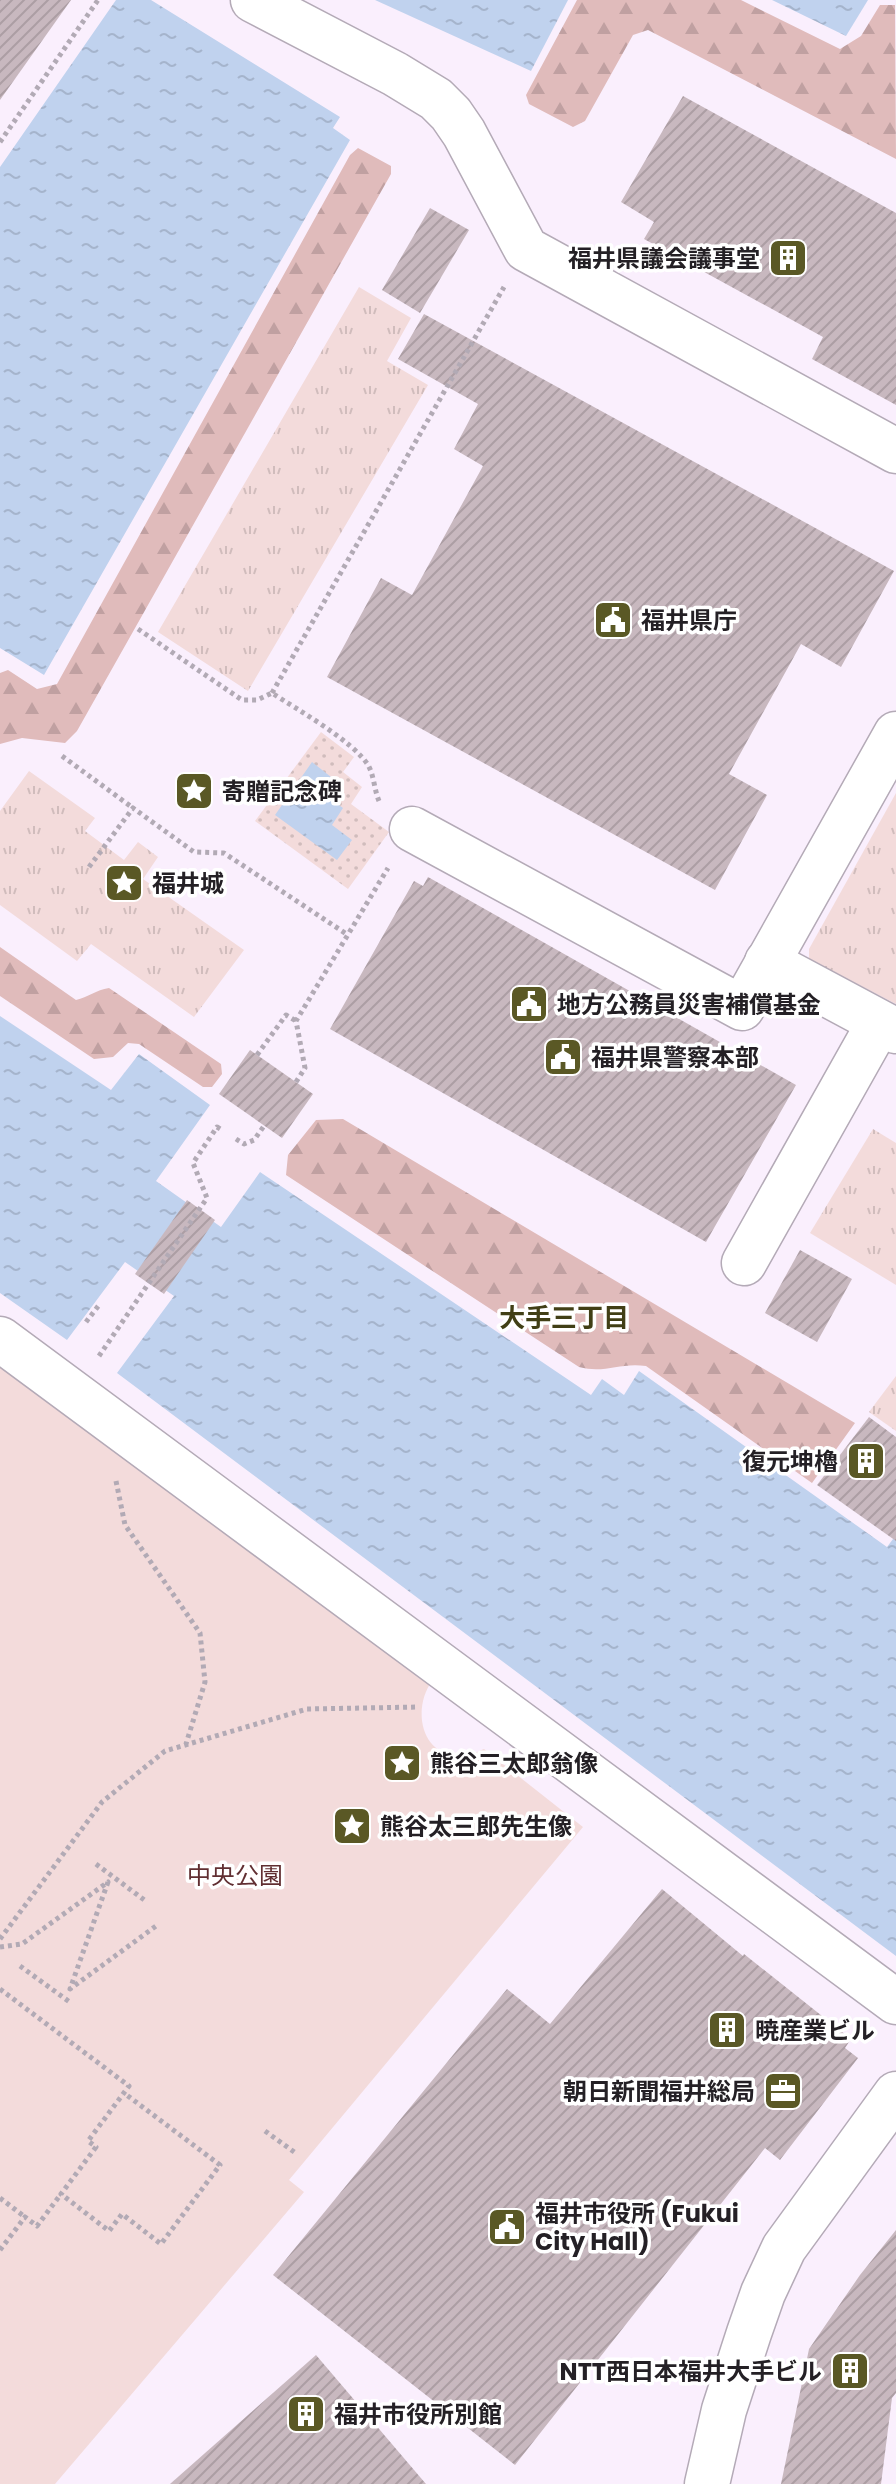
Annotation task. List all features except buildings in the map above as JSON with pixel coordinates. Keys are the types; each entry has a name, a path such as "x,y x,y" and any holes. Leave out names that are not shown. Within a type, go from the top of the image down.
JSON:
{"street":[{"path":"253,0 395,74 436,99 464,133 526,249 896,451"},
{"path":"412,829 742,1008 896,734"},
{"path":"744,1263 887,1027 767,962"},
{"path":"0,1339 896,2002"},
{"path":"707,2484 724,2410 749,2333 784,2248 896,2094"}],"path":[{"path":"0,142 98,0"},
{"path":"138,629 242,700 257,700 272,693 526,249"},
{"path":"272,693 360,753 371,768 373,788 383,810 412,829 296,1021 305,1068 296,1082"},
{"path":"62,756 194,852 224,853 348,935"},
{"path":"89,867 133,808"},
{"path":"257,1055 286,1015 296,1021"},
{"path":"236,1139 244,1144 254,1140 264,1126"},
{"path":"72,1392 207,1198 193,1163 217,1127 222,1130"},
{"path":"86,1322 99,1305"},
{"path":"128,1434 115,1476 125,1525 200,1633 205,1682 185,1745"},
{"path":"0,1939 102,1802 165,1751 307,1709 456,1706 472,1689"},
{"path":"96,1864 147,1902"},
{"path":"0,1947 22,1944 108,1882 70,1989 156,1926"},
{"path":"20,1966 71,2003"},
{"path":"0,1989 129,2086 88,2141 96,2147 37,2226 0,2198"},
{"path":"61,2194 109,2231 122,2214 161,2244 220,2165 124,2093"},
{"path":"265,2131 297,2154"},
{"path":"0,2250 25,2217"}],"green space":[{"path":"577,0 741,0 840,49 861,36 880,5 895,5 896,159 648,30 633,35 585,121 573,127 529,104 526,95"},
{"path":"358,148 391,166 391,174 77,731 65,743 22,738 0,744 0,673 8,670 37,689 57,684 350,155"},
{"path":"359,287 411,318 387,361 428,385 248,691 158,632"},
{"path":"321,732 354,757 343,772 362,787 351,804 389,832 348,889 255,821"},
{"path":"29,771 95,818 85,831 124,860 138,842 158,857 143,879 244,950 194,1017 91,944 77,961 0,905 0,811"},
{"path":"896,793 896,1004 809,959 809,949"},
{"path":"0,947 76,1000 109,988 221,1064 222,1074 212,1087 203,1087 139,1044 128,1043 113,1057 94,1059 0,996"},
{"path":"343,1119 855,1423 812,1483 646,1366 579,1367 286,1175 288,1155 316,1120"},
{"path":"873,1129 896,1143 896,1285 810,1233"},
{"name":"中央公園","path":"0,1359 432,1681 426,1692 422,1716 423,1728 435,1747 459,1756 484,1749 583,1827 289,2180 304,2192 55,2484 0,2484"},
{"path":"896,1376 896,1431 869,1412"}],"water":[{"path":"116,0 151,0 340,117 333,128 350,140 44,675 0,648 0,167"},
{"path":"375,0 568,0 531,71"},
{"path":"772,0 868,0 846,36"},
{"path":"312,762 331,777 321,792 343,808 332,825 352,840 337,860 275,815"},
{"path":"0,1016 111,1090 139,1054 210,1105 156,1181 221,1227 260,1172 591,1395 602,1379 624,1395 639,1371 887,1547 896,1535 896,1956 117,1373 174,1296 125,1262 67,1340 0,1293"}],"place":[{"name":"福井県議会議事堂","path":"788,258"},
{"name":"福井県庁","path":"613,620"},
{"name":"寄贈記念碑","path":"194,791"},
{"name":"福井城","path":"124,883"},
{"name":"地方公務員災害補償基金","path":"529,1004"},
{"name":"福井県警察本部","path":"563,1057"},
{"name":"復元坤櫓","path":"866,1461"},
{"name":"熊谷三太郎翁像","path":"402,1763"},
{"name":"熊谷太三郎先生像","path":"352,1826"},
{"name":"暁産業ビル","path":"727,2030"},
{"name":"朝日新聞福井総局","path":"783,2091"},
{"name":"福井市役所 (Fukui City Hall)","path":"507,2227"},
{"name":"NTT西日本福井大手ビル","path":"850,2371"},
{"name":"福井市役所別館","path":"306,2414"}],"district":[{"name":"大手三丁目","path":"564,1318"}]}
